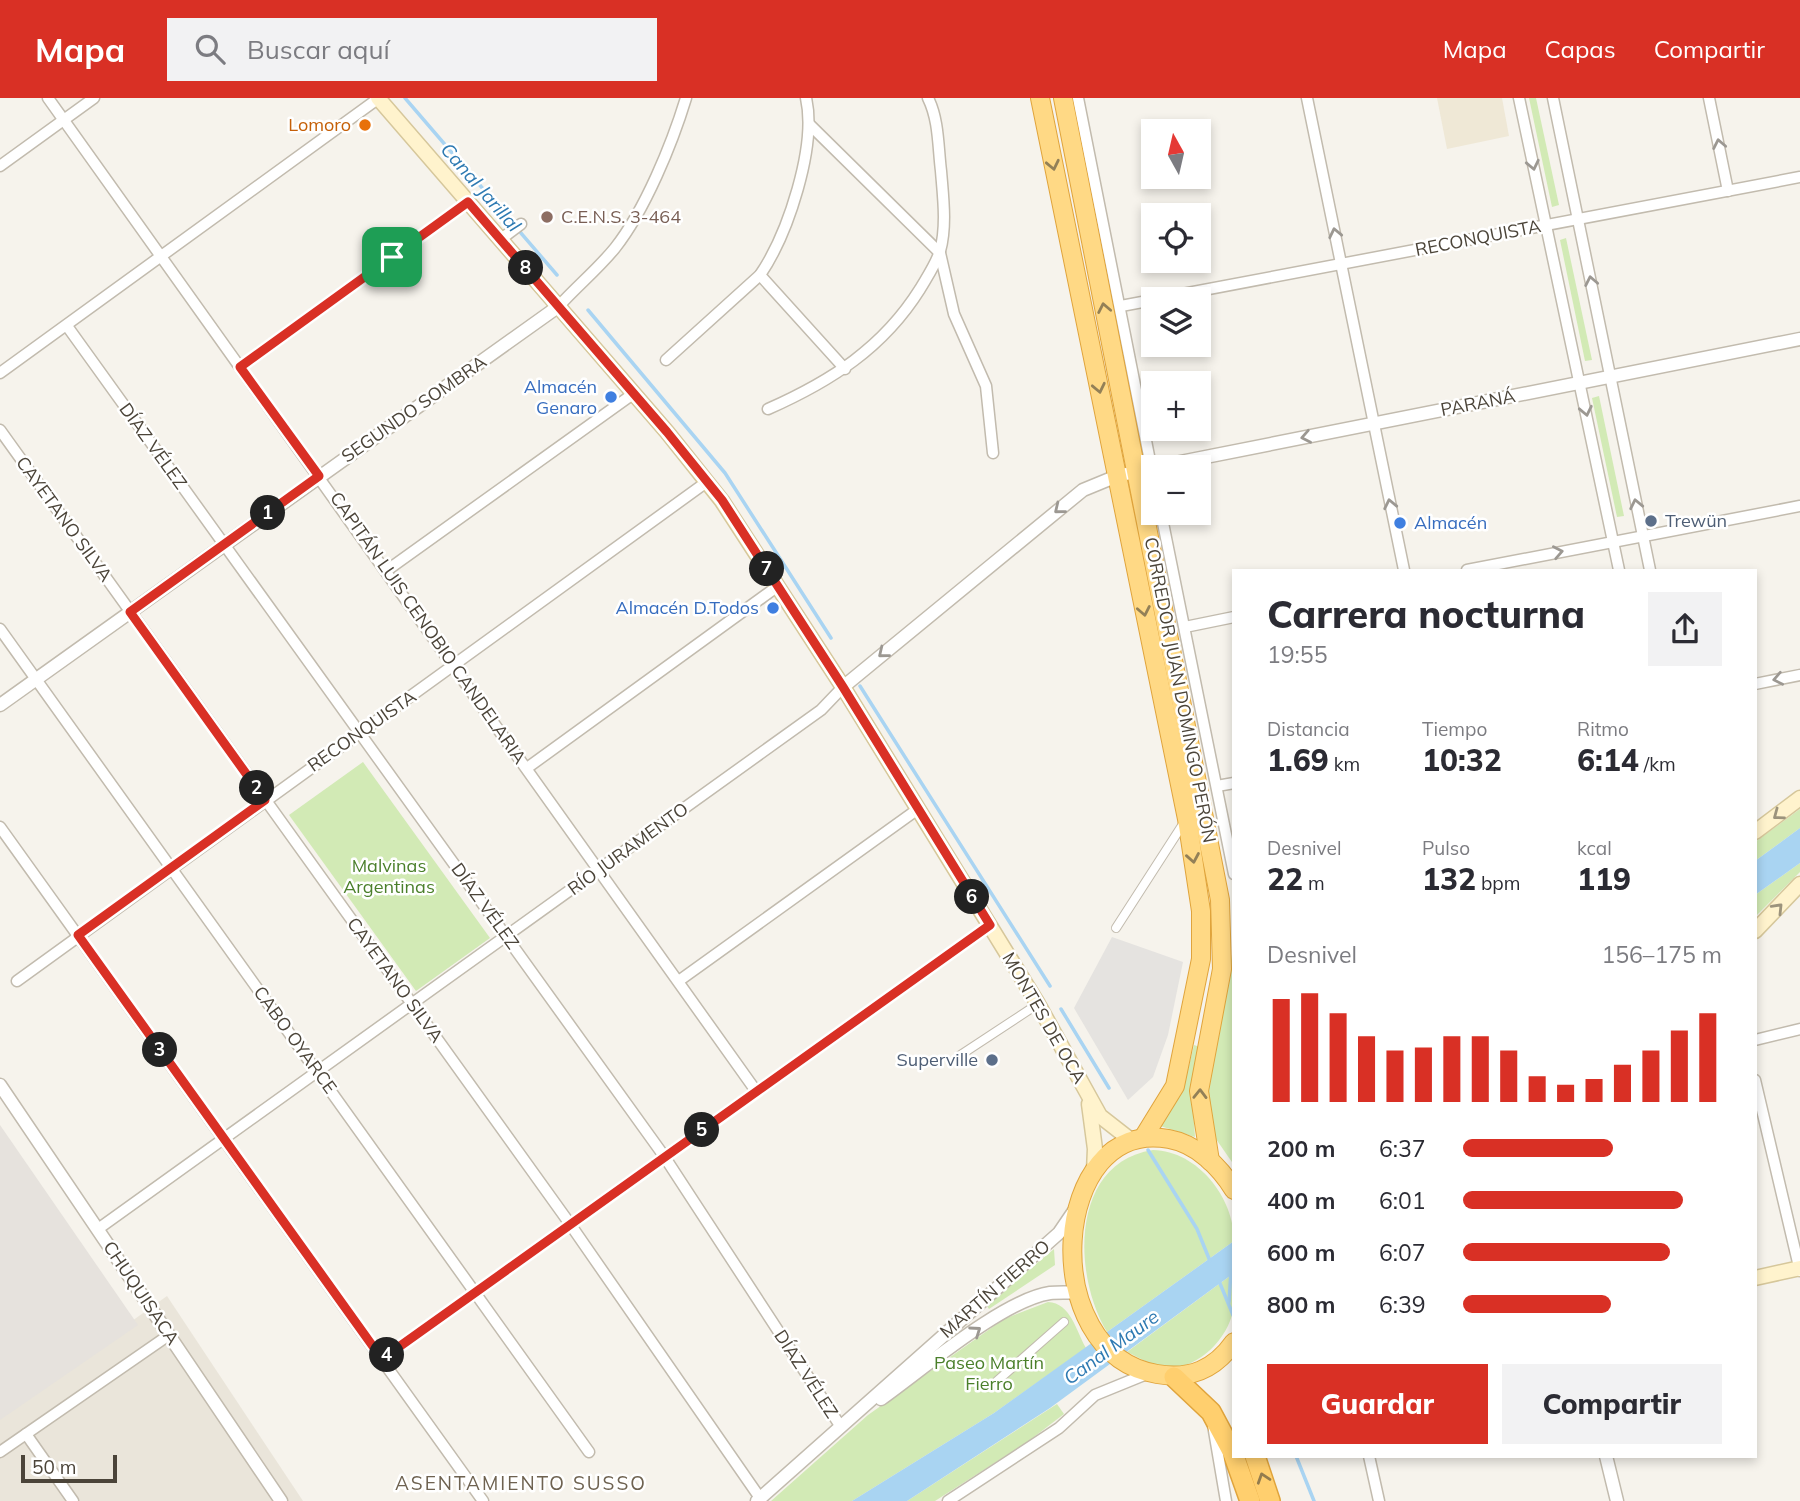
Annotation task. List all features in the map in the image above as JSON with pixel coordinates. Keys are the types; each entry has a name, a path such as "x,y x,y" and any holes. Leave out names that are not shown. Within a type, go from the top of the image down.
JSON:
{"highway":[{"name":"CORREDOR JUAN DOMINGO PERÓN","path":"1040,98 1186,819 1201,911 1201,959 1175,1086 1138,1139"},
{"name":"CORREDOR JUAN DOMINGO PERÓN","path":"1063,98 1146,455"},
{"name":"CORREDOR JUAN DOMINGO PERÓN","path":"1159,525 1221,909 1222,968 1199,1091 1210,1161"},
{"path":"1232,1187 1210,1161 1181,1142 1138,1139 1107,1157 1094,1171 1080,1201 1072,1243 1077,1292 1098,1340 1118,1359 1149,1373 1174,1377 1199,1372 1217,1362 1232,1344"},
{"path":"1174,1377 1211,1412 1250,1501"},
{"path":"1256,1458 1270,1501"}],"main road":[{"name":"MONTES DE OCA","path":"379,98 708,481 843,687 990,925 1038,1004 1087,1096 1105,1122 1138,1139"},
{"path":"1757,830 1800,798"},
{"path":"1757,929 1800,884"},
{"name":"MONTES DE OCA","path":"1087,1096 1096,1149 1094,1171"},
{"path":"1757,1278 1800,1269"}],"street":[{"name":"CAPITÁN LUIS CENOBIO CANDELARIA","path":"48,98 680,980 756,1091"},
{"path":"0,166 94,98"},
{"path":"0,373 379,98"},
{"name":"SEGUNDO SOMBRA","path":"0,705 559,306 600,265 630,223 674,136 686,98"},
{"path":"666,360 760,275 771,259 792,203 810,138 806,98"},
{"path":"768,409 814,389 874,347 902,317 940,253 944,232 942,185 936,125 928,98"},
{"path":"1078,98 1121,306 1147,455"},
{"path":"1307,98 1404,569"},
{"path":"1519,98 1619,569"},
{"path":"1553,98 1650,569"},
{"path":"1709,98 1728,191"},
{"path":"810,125 940,253 954,314 986,386 993,453"},
{"name":"RECONQUISTA","path":"1211,289 1800,177"},
{"path":"240,367 468,202"},
{"path":"501,239 517,227"},
{"path":"760,275 845,369"},
{"name":"RECONQUISTA","path":"1121,306 1141,302"},
{"name":"DÍAZ VÉLEZ","path":"67,326 664,1156 841,1427"},
{"name":"PARANÁ","path":"1211,457 1800,339"},
{"path":"386,571 633,394"},
{"name":"CAYETANO SILVA","path":"0,430 570,1224 759,1499"},
{"name":"RÍO JURAMENTO","path":"98,1230 821,710 843,687 1083,490 1117,476 1141,472"},
{"name":"RECONQUISTA","path":"17,981 708,481"},
{"path":"1472,569 1800,506"},
{"path":"1164,525 1232,864"},
{"path":"527,768 778,586"},
{"path":"1185,627 1232,617"},
{"name":"CABO OYARCE","path":"0,629 589,1452"},
{"path":"1757,684 1800,675"},
{"path":"1217,786 1232,783"},
{"path":"680,980 918,809"},
{"path":"1116,928 1186,819"},
{"path":"0,827 483,1501"},
{"path":"382,1359 990,925"},
{"path":"959,1056 1038,1004"},
{"path":"1757,1040 1800,1029"},
{"name":"CHUQUISACA","path":"0,1084 281,1501"},
{"path":"1757,1088 1800,1269"},
{"name":"MARTÍN FIERRO","path":"759,1499 1059,1233 1080,1201"},
{"name":"MARTÍN FIERRO","path":"841,1427 995,1318 1026,1300 1049,1293 1077,1292"},
{"path":"997,1381 1064,1322"},
{"path":"0,1452 169,1335"},
{"path":"948,1501 1059,1428 1094,1395 1149,1373"},
{"path":"26,1434 73,1501"},
{"path":"1226,1501 1228,1456"},
{"path":"1369,1458 1379,1501"},
{"path":"1606,1458 1617,1501"}],"shaded area":[{"path":"1437,98 1502,98 1509,136 1447,149"},
{"path":"1112,937 1183,962 1168,1035 1153,1077 1128,1100 1074,1008"},
{"path":"0,1125 138,1325 0,1420"},
{"path":"167,1296 303,1501 0,1501 0,1415"}],"green space":[{"path":"1529,98 1536,98 1559,205 1552,207"},
{"path":"1566,238 1592,360 1585,361 1560,240"},
{"path":"1599,396 1624,516 1617,517 1592,398"},
{"name":"Malvinas Argentinas","path":"363,762 490,938 416,991 289,815"},
{"path":"1800,809 1800,828 1757,860 1757,841"},
{"path":"1800,863 1800,872 1757,915 1757,894"},
{"path":"1232,955 1232,1162 1216,1139 1206,1093"},
{"path":"1194,1045 1200,1047 1192,1093 1195,1137 1157,1125 1183,1090"},
{"path":"1153,1150 1169,1152 1198,1168 1210,1180 1228,1209 1232,1242 1107,1332 1096,1309 1088,1282 1084,1253 1086,1225 1093,1199 1106,1176 1126,1159"},
{"path":"1054,1249 1055,1265 989,1309 986,1305"},
{"path":"1232,1274 1230,1322 1216,1343 1197,1360 1174,1368 1162,1367 1127,1352"},
{"name":"Paseo Martín Fierro","path":"1048,1302 1062,1307 1072,1319 1086,1348 994,1413 852,1501 771,1501 868,1415 1004,1319"},
{"path":"1057,1404 1064,1414 1026,1443 935,1501 907,1501"}],"water":[{"path":"1800,828 1800,863 1757,894 1757,860"},
{"name":"Canal Maure","path":"1232,1242 1232,1274 1050,1408 907,1501 852,1501 994,1413"}],"waterway":[{"name":"Canal Jarillal","path":"405,98 557,275"},
{"name":"Canal Jarillal","path":"588,310 725,473 831,638"},
{"name":"Canal Jarillal","path":"860,686 1050,986"},
{"path":"1061,1009 1109,1088"},
{"name":"Canal Jarillal","path":"1148,1150 1197,1229 1210,1261"},
{"path":"1229,1302 1231,1271"},
{"path":"1219,1281 1232,1313"},
{"name":"Canal Jarillal","path":"1297,1458 1314,1501"}],"place":[{"name":"Lomoro","path":"365,125"},
{"name":"C.E.N.S. 3-464","path":"547,217"},
{"name":"Almacén Genaro","path":"611,397"},
{"name":"Trewün","path":"1651,521"},
{"name":"Almacén","path":"1400,523"},
{"name":"Almacén D.Todos","path":"773,608"},
{"name":"Superville","path":"992,1060"}],"district":[{"name":"ASENTAMIENTO SUSSO","path":"521,1483"}],"route":[{"path":"468,202 693,462 722,500 843,687 990,925 382,1359 78,935 265,800 130,612 319,476 240,367 392,257 468,202"}]}
